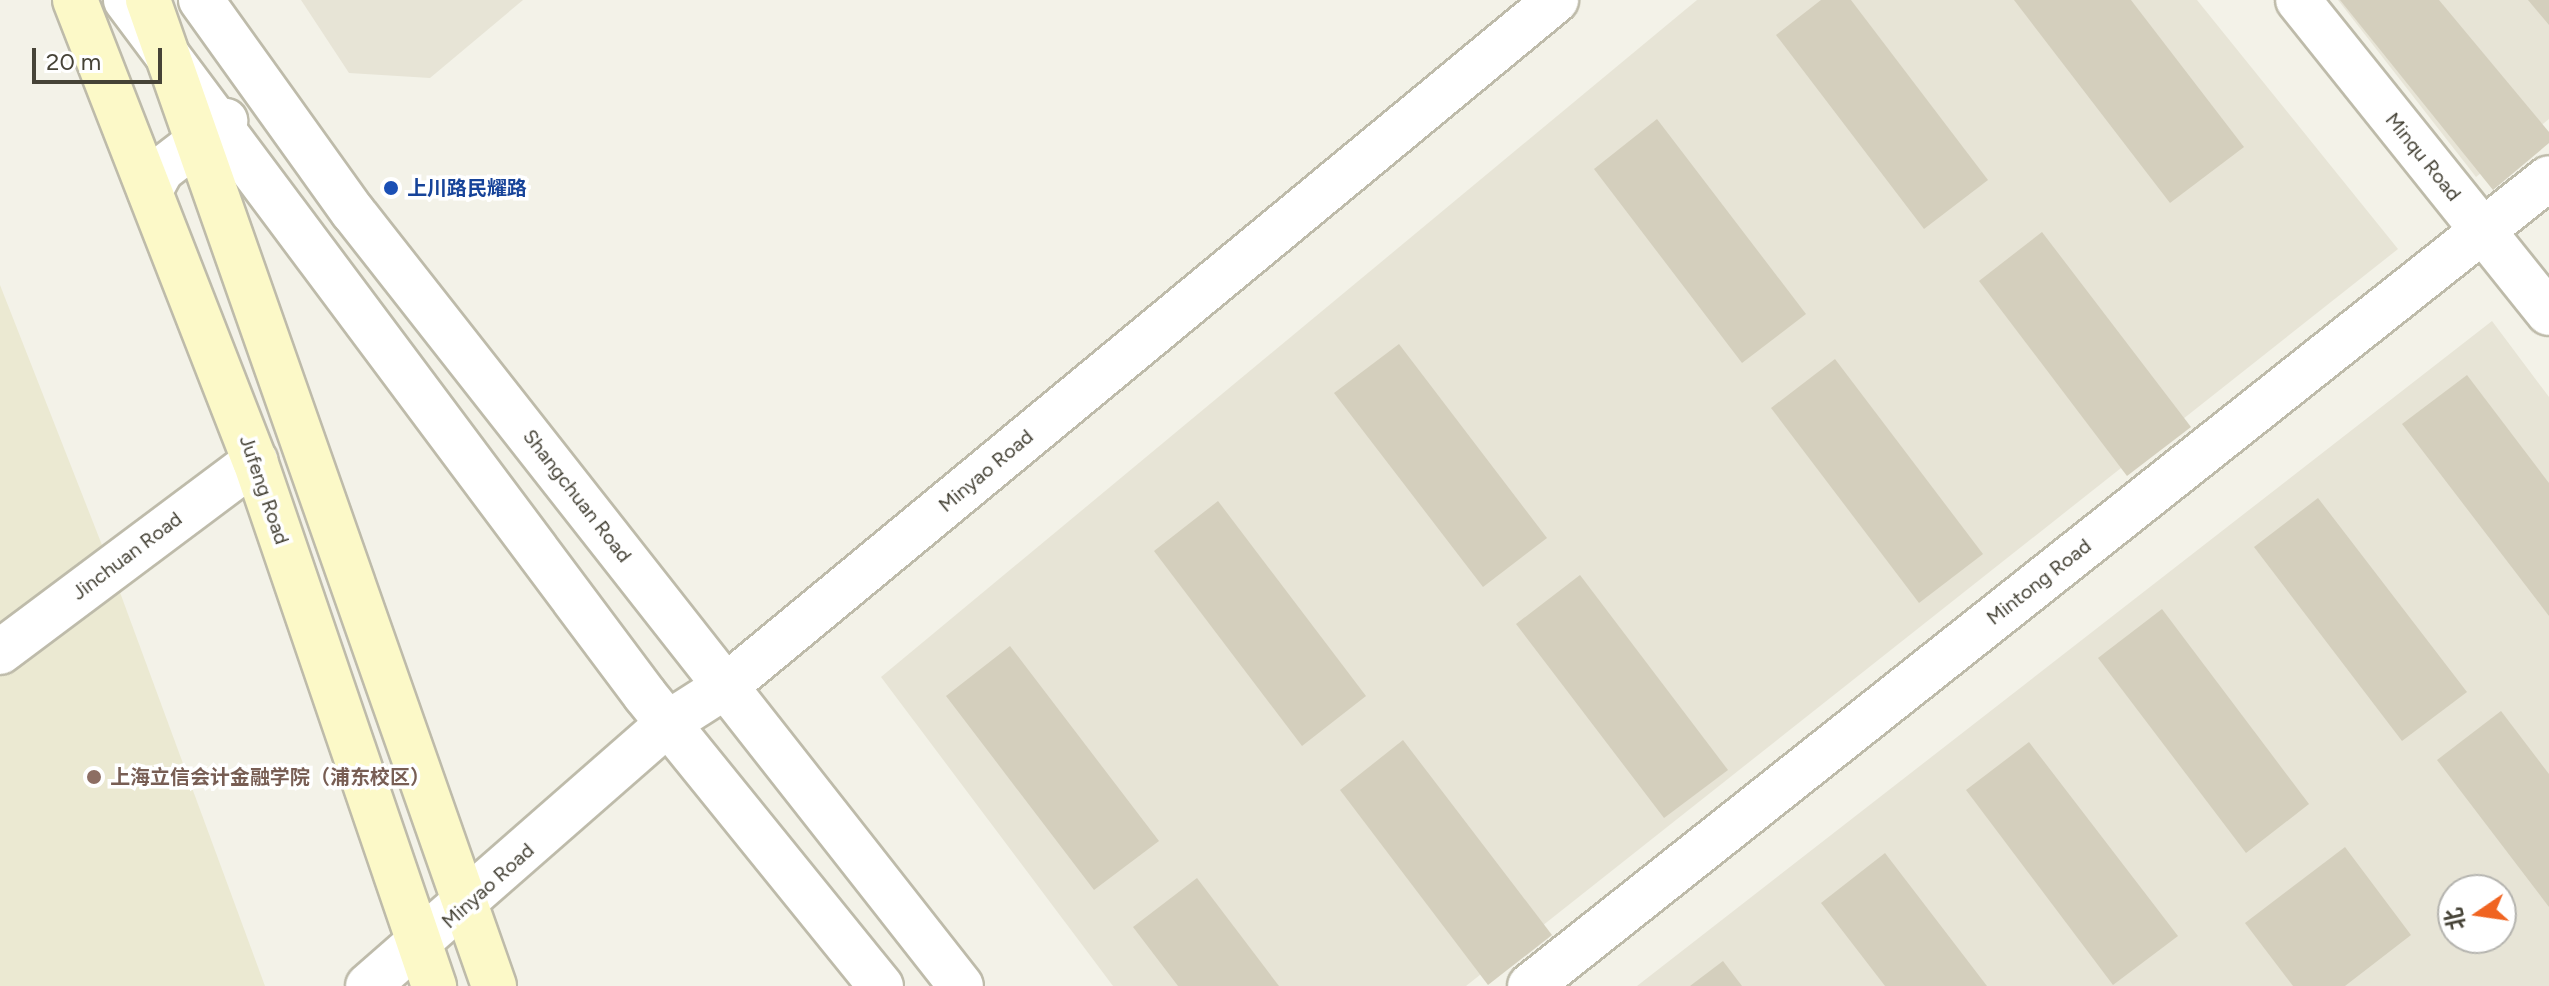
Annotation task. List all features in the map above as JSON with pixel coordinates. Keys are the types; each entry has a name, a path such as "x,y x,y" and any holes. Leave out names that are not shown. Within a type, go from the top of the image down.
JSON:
{"main road":[{"name":"Jufeng Road","path":"75,0 255,461 427,966"},
{"path":"148,0 169,57 208,129 494,986"}],"street":[{"path":"126,0 169,57"},
{"name":"Shangchuan Road","path":"201,0 311,155 961,986"},
{"name":"Minyao Road","path":"368,986 427,966 469,905 668,723 726,686 1556,0"},
{"name":"Minqu Road","path":"2298,0 2549,313"},
{"path":"150,191 161,170 208,129 260,125 311,155"},
{"path":"208,129 668,723 881,986"},
{"name":"Mintong Road","path":"1530,986 2549,178"},
{"name":"Jinchuan Road","path":"0,652 255,461"}],"shaded area":[{"path":"301,0 523,0 430,78 349,73"},
{"path":"1697,0 2197,0 2398,249 1466,986 1113,986 881,677"},
{"path":"2338,0 2549,0 2549,119 2476,177"},
{"name":"上海立信会计金融学院（浦东校区）","path":"0,285 111,568 265,986 0,986"},
{"path":"2492,321 2549,397 2549,986 1637,986"}],"building":[{"path":"1821,0 1851,0 1988,180 1924,229 1776,35"},
{"path":"2014,0 2131,0 2244,147 2170,203"},
{"path":"2340,0 2439,0 2549,132 2549,143 2493,190"},
{"path":"2528,0 2549,0 2549,25"},
{"path":"1657,119 1806,314 1742,363 1594,169"},
{"path":"2042,232 2191,427 2127,476 1979,281"},
{"path":"1399,344 1547,538 1483,587 1334,393"},
{"path":"1835,359 1983,554 1919,603 1771,408"},
{"path":"2467,375 2549,483 2549,616 2402,424"},
{"path":"2318,498 2467,692 2402,741 2254,547"},
{"path":"1218,501 1366,696 1302,746 1154,551"},
{"path":"1580,575 1728,770 1664,818 1516,624"},
{"path":"2162,609 2309,804 2246,853 2098,658"},
{"path":"1010,646 1159,841 1094,890 946,696"},
{"path":"2501,711 2549,774 2549,907 2437,760"},
{"path":"1403,740 1552,935 1488,985 1340,790"},
{"path":"2029,742 2178,936 2113,985 1966,790"},
{"path":"2345,847 2411,935 2345,986 2293,986 2245,923"},
{"path":"1885,853 1987,986 1885,986 1821,903"},
{"path":"1197,878 1279,986 1178,986 1133,927"},
{"path":"1723,961 1742,986 1690,986"}],"place":[{"name":"上川路民耀路","path":"391,188"},
{"name":"上海立信会计金融学院（浦东校区）","path":"94,777"}]}
